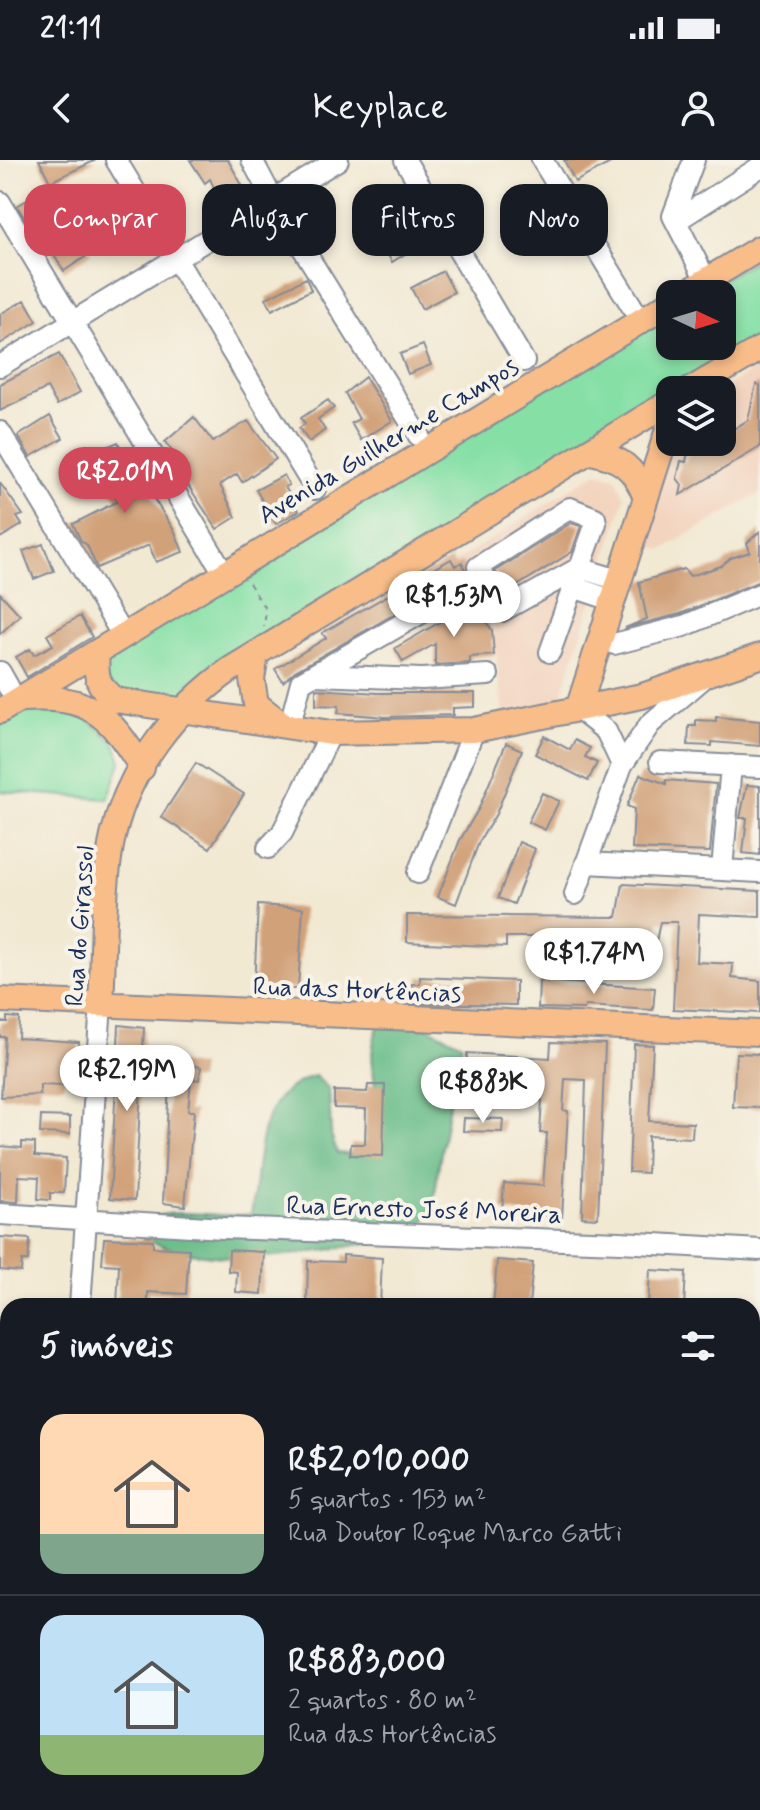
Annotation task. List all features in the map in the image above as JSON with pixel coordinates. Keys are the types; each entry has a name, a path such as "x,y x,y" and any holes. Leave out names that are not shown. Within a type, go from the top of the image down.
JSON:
{"main road":[{"path":"706,280 760,248"},
{"name":"Avenida Guilherme Campos","path":"7,693 97,653 656,312"},
{"path":"714,376 760,349"},
{"path":"181,712 204,688 656,411"},
{"path":"591,452 626,463 637,475 645,495"},
{"path":"578,709 659,456"},
{"path":"264,650 252,693 256,704 289,728"},
{"path":"97,653 95,674 99,685 115,700 331,733 474,730 642,696 760,656"},
{"name":"Avenida Guilherme Campos","path":"7,693 57,699 97,710 121,734 142,768"},
{"name":"Rua do Girassol","path":"101,1004 112,842 119,816 142,768 181,712"},
{"name":"Rua das Hortências","path":"0,1000 760,1033"}],"street":[{"path":"116,160 315,489"},
{"path":"252,160 265,184"},
{"path":"299,184 338,160"},
{"path":"405,160 524,361"},
{"path":"542,160 641,321"},
{"path":"694,160 673,216 706,280"},
{"path":"676,221 760,167"},
{"path":"0,202 230,569"},
{"path":"0,366 202,242"},
{"path":"308,256 419,436"},
{"path":"0,432 123,636"},
{"path":"550,652 572,577 595,518 570,508 477,570 502,611 572,577 615,590"},
{"path":"289,728 301,682 456,593"},
{"path":"614,644 684,626 760,594"},
{"path":"315,675 422,679 488,675"},
{"path":"575,894 622,765 650,724 705,677"},
{"path":"578,709 606,731 622,765"},
{"path":"418,873 474,730"},
{"path":"268,848 282,833 331,733"},
{"path":"660,762 760,767"},
{"path":"722,870 731,765"},
{"path":"586,863 760,872"},
{"name":"Rua do Girassol","path":"80,1298 101,1004"},
{"name":"Rua Ernesto José Moreira","path":"0,1214 223,1228 760,1250"}],"path":[{"path":"230,569 264,606 264,650"}],"shaded area":[{"path":"760,366 760,493 662,550 649,544 645,526 669,456 736,456 736,381"},
{"path":"597,472 616,477 625,497 559,704 503,715 493,626 453,563"}],"green space":[{"path":"760,257 760,340 736,355 736,280 722,280"},
{"path":"656,321 656,360 728,360 702,376 656,376 656,405 182,699 113,691 100,678 107,656"},
{"path":"32,704 76,708 115,743 121,762 108,799 0,791 0,726"},
{"path":"380,1023 421,1024 462,1044 434,1199 417,1231 328,1250 264,1257 201,1255 143,1238 150,1218 162,1215 251,1214 259,1152 270,1114 280,1098 294,1085 315,1076 329,1089 331,1135 337,1153 357,1155 375,1144 376,1100 372,1054"}],"building":[{"path":"39,160 96,160 50,182"},
{"path":"190,160 228,160 241,184 212,184 210,179 205,183"},
{"path":"564,160 616,160 575,182"},
{"path":"24,202 24,217 17,206"},
{"path":"54,256 86,256 64,271"},
{"path":"443,271 454,292 422,309 411,288"},
{"path":"306,278 311,290 272,310 266,298"},
{"path":"25,300 37,321 0,344 0,314"},
{"path":"423,345 431,365 408,374 400,354"},
{"path":"59,354 80,392 57,405 47,388 0,411 0,384"},
{"path":"365,377 392,421 361,440 351,423 359,419 345,393"},
{"path":"756,384 760,385 760,447 680,495 682,485 677,478 681,461 686,462 687,456 736,456 736,427 748,420"},
{"path":"328,400 334,408 318,419 325,430 309,442 299,428 305,424 301,418"},
{"path":"50,416 63,438 30,457 18,436"},
{"path":"194,417 213,442 248,421 276,459 242,482 237,474 220,485 236,517 217,529 168,455 172,451 165,442"},
{"path":"118,442 127,463 130,461 175,532 183,552 156,562 149,545 97,568 87,545 81,541 73,524 118,501 99,472 95,473 87,455"},
{"path":"284,475 289,485 285,487 299,511 276,524 256,490"},
{"path":"0,483 23,515 17,517 22,525 0,538"},
{"path":"571,523 581,526 572,552 507,592 495,571"},
{"path":"760,531 760,581 680,614 625,628 647,619 639,582 684,569 690,576 721,566 731,558 750,552 747,543"},
{"path":"43,544 54,571 34,579 23,551"},
{"path":"451,559 455,566 462,562 466,573 295,671 283,682 275,669 326,638 322,633"},
{"path":"0,593 20,615 0,634"},
{"path":"473,603 492,630 494,655 470,657 470,663 435,665 435,644 403,662 395,648"},
{"path":"80,616 92,637 27,677 16,657 30,649 34,655 53,645 47,635"},
{"path":"316,689 378,693 475,693 475,707 453,708 453,715 385,717 338,713 339,706 316,705"},
{"path":"716,717 760,721 760,746 712,742 712,746 688,745 689,726 696,726 696,720 716,721"},
{"path":"544,736 570,750 575,740 590,748 585,757 597,763 588,781 535,754"},
{"path":"506,743 522,750 496,814 479,842 456,904 438,897 460,840 479,808"},
{"path":"196,763 244,794 210,848 161,817"},
{"path":"640,774 666,784 666,780 716,784 710,852 632,849 634,809 627,806"},
{"path":"747,785 760,786 760,855 743,853 747,818 740,818"},
{"path":"542,793 559,801 545,830 528,822"},
{"path":"519,842 535,849 514,904 498,898"},
{"path":"623,884 760,891 760,917 699,914 697,962 733,964 732,978 760,981 760,1013 673,1009 677,922 660,922 654,951 533,947 533,937 506,937 506,947 407,942 407,915 617,917"},
{"path":"258,905 303,908 298,989 254,988"},
{"path":"420,977 516,981 516,1005 411,1003 412,984 420,984"},
{"path":"539,981 655,988 653,1010 585,1006 584,1009 538,1008"},
{"path":"7,1017 19,1018 18,1038 79,1042 77,1071 64,1070 64,1086 40,1085 40,1095 1,1097 5,1037 0,1037 0,1022 7,1022"},
{"path":"119,1025 144,1028 135,1200 110,1198"},
{"path":"551,1042 605,1044 598,1218 582,1217 586,1080 565,1079 563,1110 568,1111 562,1218 502,1211 504,1183 543,1186 547,1133 540,1133 542,1100 483,1098 484,1078 466,1077 467,1053 550,1058"},
{"path":"634,1044 653,1045 649,1121 693,1123 692,1138 648,1136 647,1173 629,1172"},
{"path":"736,1053 760,1054 760,1108 733,1107"},
{"path":"170,1061 201,1067 199,1080 191,1079 188,1111 194,1111 185,1206 163,1203"},
{"path":"368,1085 385,1085 383,1156 350,1155 351,1144 365,1144 366,1109 334,1108 334,1091 367,1092"},
{"path":"41,1116 70,1117 70,1134 40,1133"},
{"path":"464,1118 503,1119 502,1132 463,1131"},
{"path":"22,1142 35,1143 35,1156 66,1158 64,1193 50,1193 50,1200 38,1199 39,1177 19,1176 18,1202 0,1201 0,1146 22,1148"},
{"path":"0,1237 30,1239 28,1261 22,1261 21,1272 0,1270"},
{"path":"104,1238 153,1240 153,1247 189,1249 186,1294 148,1292 148,1298 117,1298 119,1265 102,1264"},
{"path":"229,1250 264,1252 262,1294 236,1292 237,1272 228,1271"},
{"path":"343,1255 382,1258 380,1298 307,1298 308,1261 343,1262"},
{"path":"497,1260 533,1263 530,1298 494,1298"},
{"path":"650,1270 686,1272 684,1298 648,1298"}]}
